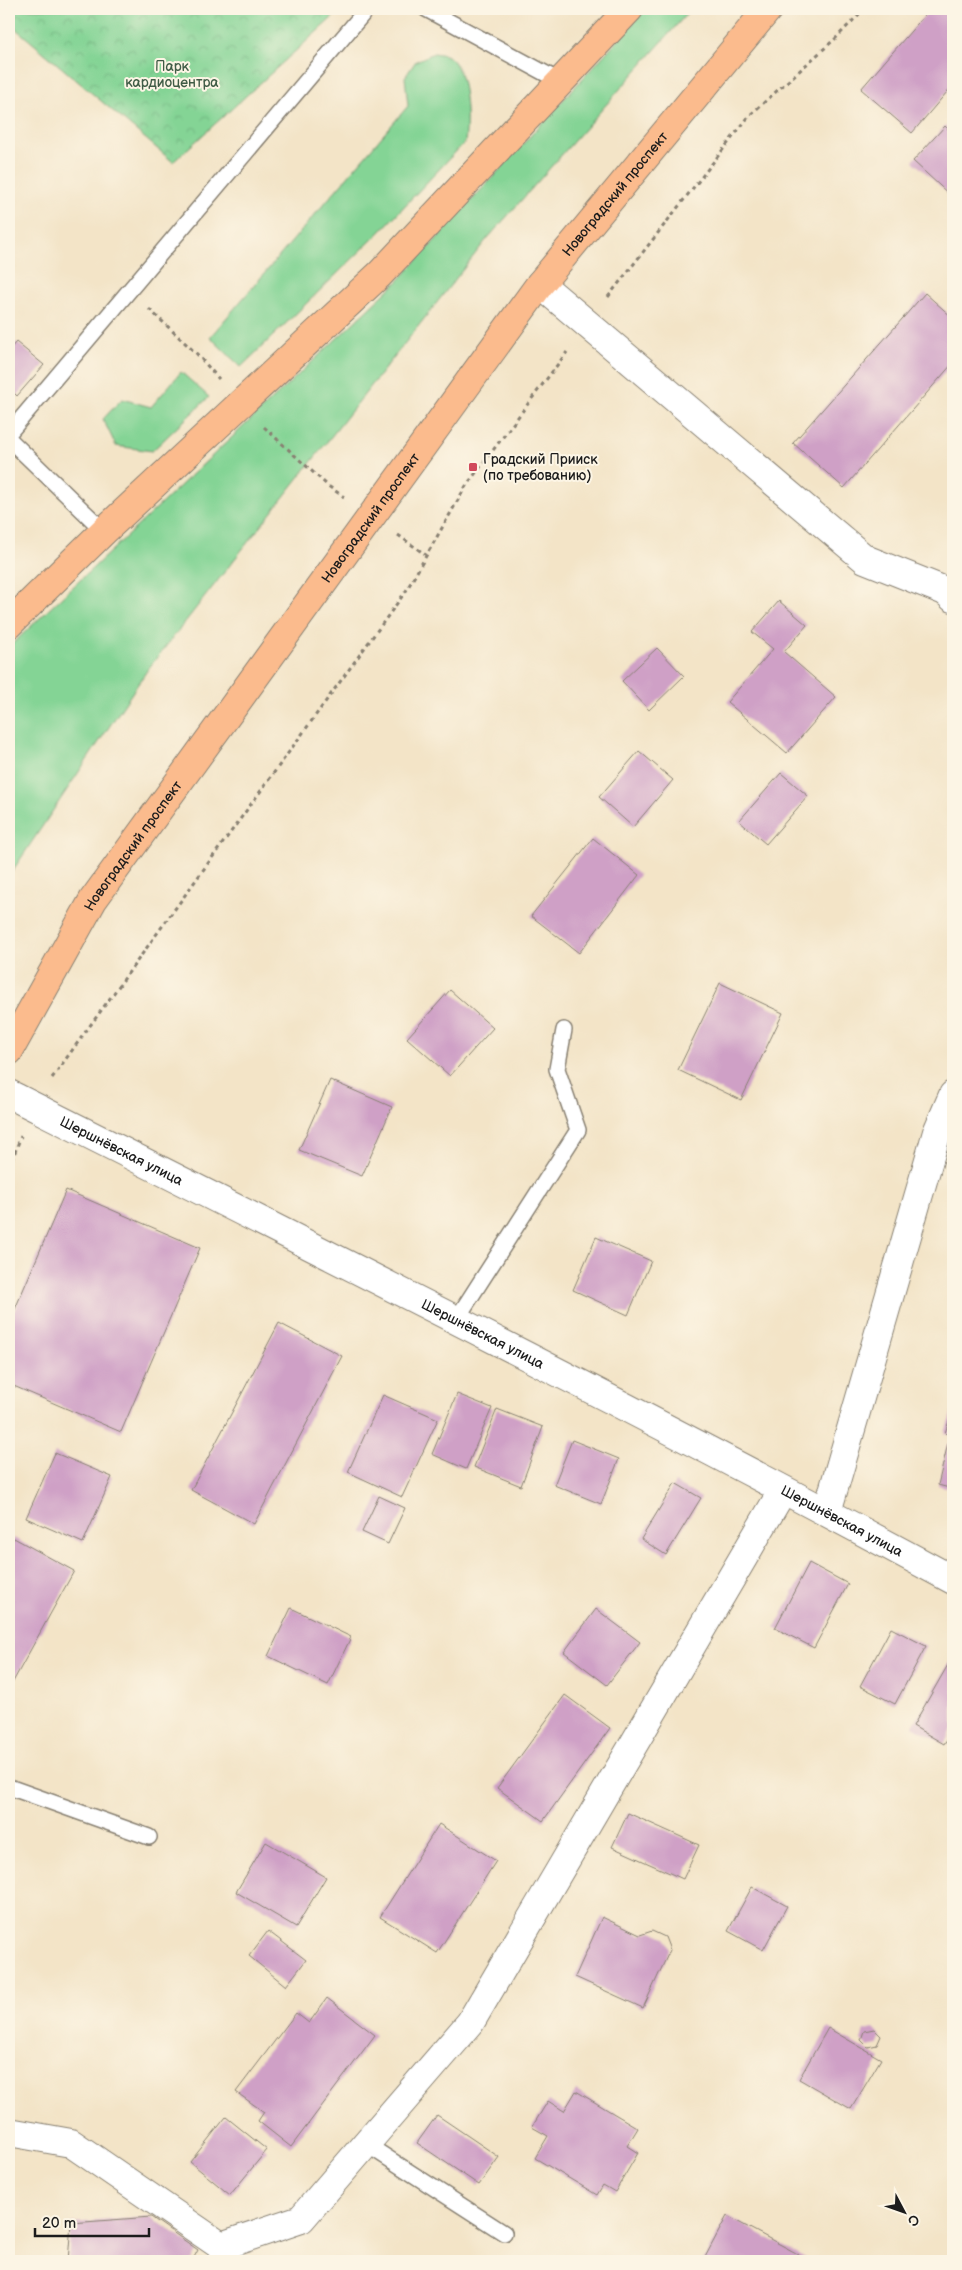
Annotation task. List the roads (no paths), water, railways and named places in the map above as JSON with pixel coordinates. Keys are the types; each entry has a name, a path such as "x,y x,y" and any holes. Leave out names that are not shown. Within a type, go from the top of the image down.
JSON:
{"main road":[{"path":"9,624 104,531 380,274 629,9"},
{"name":"Новоградский проспект","path":"9,1051 92,900 540,284 768,9"}],"street":[{"path":"540,284 865,559 945,591 953,598"},
{"path":"827,1512 938,1132 953,1094"},
{"name":"Шершнёвская улица","path":"20,1100 456,1320 827,1512 953,1580"},
{"path":"9,2132 71,2143 221,2246 301,2219 470,2022 783,1490"}],"lane":[{"path":"9,433 367,9"},
{"path":"426,9 561,82"},
{"path":"9,439 104,531"},
{"path":"456,1320 578,1130 557,1069 564,1030"},
{"path":"9,1787 149,1837"},
{"path":"366,2144 504,2233"}],"place":[{"name":"Градский Прииск (по требованию)","path":"473,467"}],"park label":[{"name":"Парк кардиоцентра","path":"172,74"}]}
